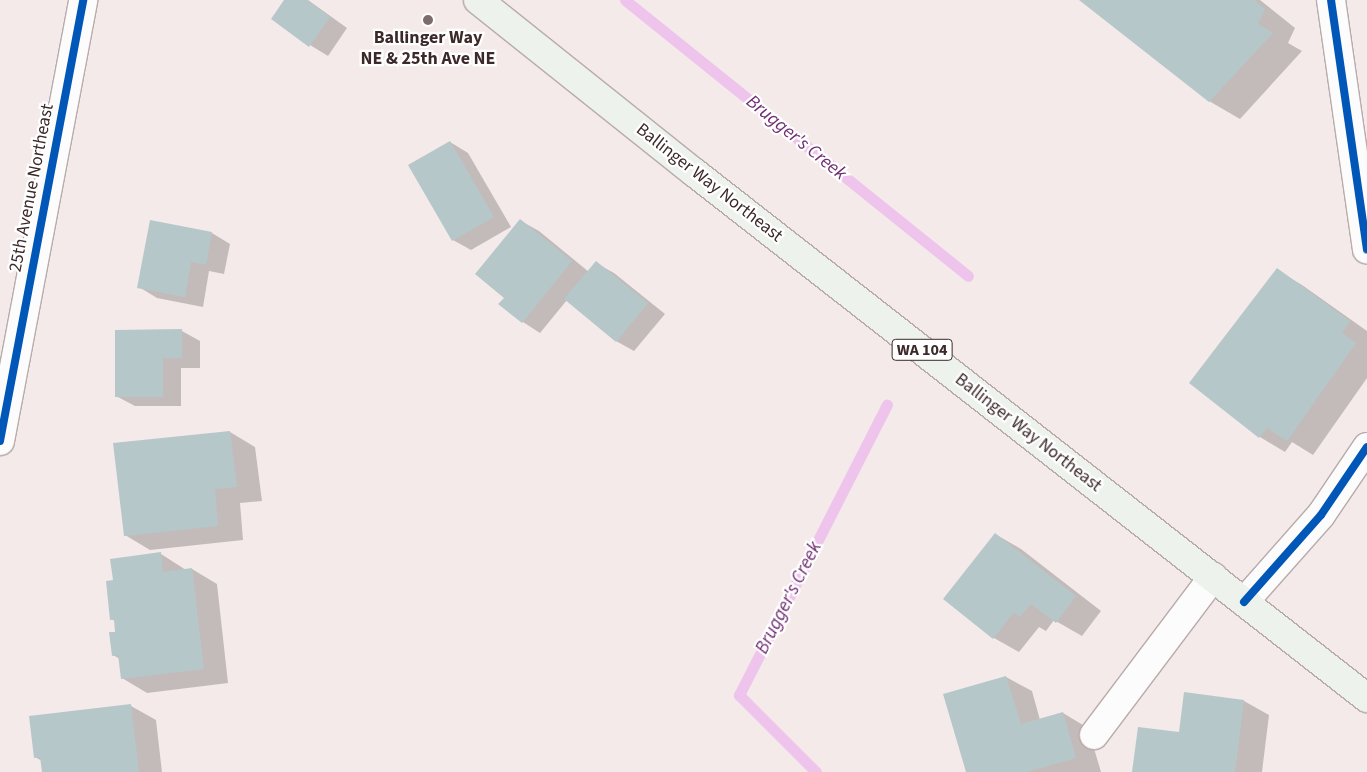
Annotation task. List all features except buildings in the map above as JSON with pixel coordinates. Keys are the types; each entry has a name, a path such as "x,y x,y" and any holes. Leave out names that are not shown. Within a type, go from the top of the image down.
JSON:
{"main road":[{"name":"Ballinger Way Northeast","path":"478,0 695,173 1367,698"}],"street":[{"name":"25th Avenue Northeast","path":"0,441 9,343 83,0"},
{"path":"1331,0 1367,249"},
{"path":"1244,602 1321,515 1367,447"},
{"path":"1094,735 1213,577"}],"waterway":[{"name":"Brugger's Creek","path":"625,0 968,276"},
{"name":"Brugger's Creek","path":"816,772 739,695 887,405"}],"cycle path":[{"path":"0,441 83,0"},
{"path":"1331,0 1367,249"},
{"path":"1244,602 1321,515 1367,447"}],"place":[{"name":"Ballinger Way NE & 25th Ave NE","path":"428,20"}]}
